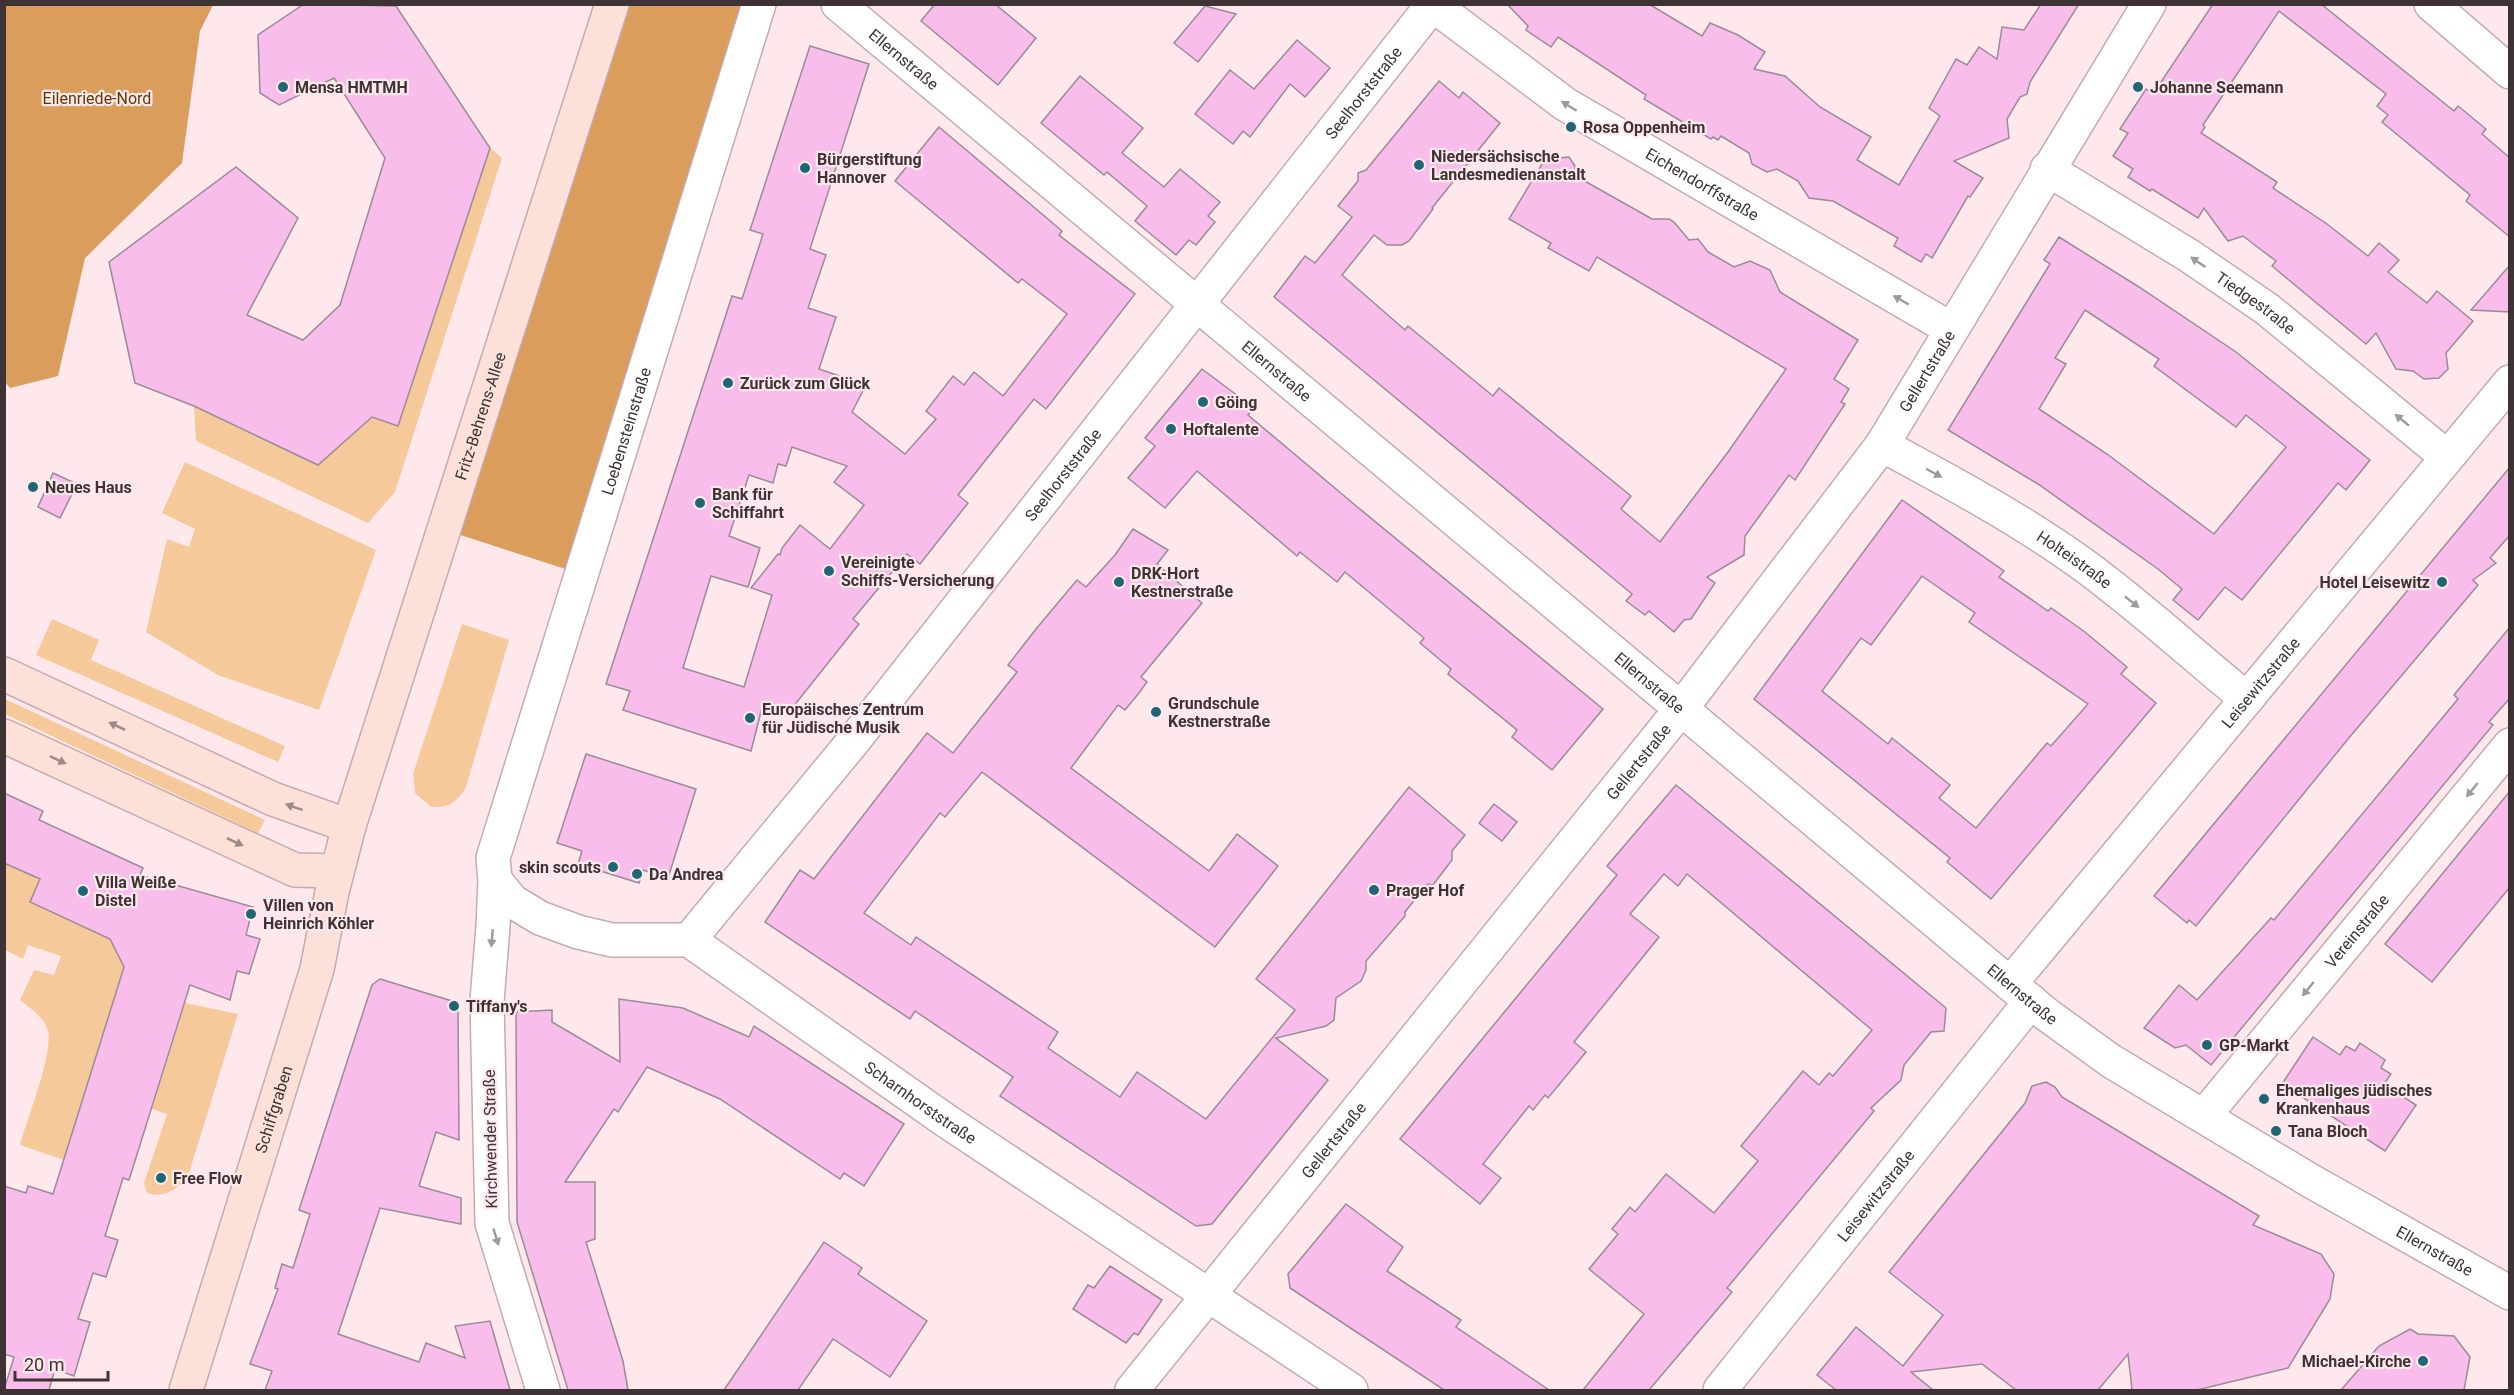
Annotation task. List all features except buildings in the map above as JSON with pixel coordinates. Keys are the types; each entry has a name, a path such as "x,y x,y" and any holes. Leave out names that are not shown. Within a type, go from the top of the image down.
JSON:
{"street":[{"name":"Fritz-Behrens-Allee","path":"349,826 612,4"},
{"name":"Loebensteinstraße","path":"494,869 508,801 759,4"},
{"name":"Ellernstraße","path":"837,4 2021,993 2111,1061 2311,1181 2510,1293"},
{"name":"Gellertstraße","path":"1132,1390 1680,710 1882,445 2149,4"},
{"path":"2432,4 2510,72"},
{"name":"Seelhorststraße","path":"688,940 851,744 1433,5"},
{"name":"Eichendorffstraße","path":"1433,5 1565,104 1951,329"},
{"name":"Tiedgestraße","path":"2047,169 2188,255 2267,309 2447,457"},
{"name":"Leisewitzstraße","path":"1720,1390 2247,699 2510,382"},
{"name":"Holteistraße","path":"1882,445 1965,489 2077,560 2163,626 2247,699"},
{"path":"4,674 273,800 349,826"},
{"path":"4,736 295,870 337,871"},
{"name":"Vereinstraße","path":"2204,1116 2510,745"},
{"name":"Schiffgraben","path":"186,1390 317,969 337,871 349,826"},
{"path":"494,869 512,901 540,918 578,932 612,940 688,940"},
{"name":"Kirchwender Straße","path":"494,869 487,1001 492,1223 543,1390"},
{"name":"Scharnhorststraße","path":"688,940 945,1120 1351,1390"}],"shaded area":[{"path":"490,148 502,158 395,492 368,523 196,441 194,406 318,465 372,417 398,426"},
{"path":"185,462 376,550 319,710 218,675 146,632 167,539 189,547 195,529 162,513"},
{"path":"52,619 99,640 91,660 285,746 278,762 36,655"},
{"path":"462,624 509,640 466,787 452,803 442,807 431,807 415,793 413,774"},
{"path":"5,699 265,820 258,833 5,714"},
{"path":"20,862 39,881 30,902 110,939 134,969 119,983 64,1160 20,1145 43,1071 49,1042 44,1022 20,1000 34,970 54,975 61,956 28,945 23,959 5,950 5,863"},
{"path":"185,1003 238,1014 189,1173 177,1188 171,1191 160,1195 147,1193 144,1183 167,1114 152,1109"}],"green space":[{"name":"Eilenriede-Nord","path":"5,4 213,5 200,31 182,163 85,258 58,376 10,388 4,381"},
{"path":"612,5 759,5 581,574 445,530"}],"place":[{"name":"Mensa HMTMH","path":"283,87"},
{"name":"Johanne Seemann","path":"2138,87"},
{"name":"Rosa Oppenheim","path":"1571,127"},
{"name":"Niedersächsische Landesmedienanstalt","path":"1419,165"},
{"name":"Bürgerstiftung Hannover","path":"805,168"},
{"name":"Zurück zum Glück","path":"728,383"},
{"name":"Göing","path":"1203,402"},
{"name":"Hoftalente","path":"1171,429"},
{"name":"Neues Haus","path":"33,487"},
{"name":"Bank für Schiffahrt","path":"700,503"},
{"name":"Vereinigte Schiffs-Versicherung","path":"829,571"},
{"name":"DRK-Hort Kestnerstraße","path":"1119,582"},
{"name":"Hotel Leisewitz","path":"2442,582"},
{"name":"Grundschule Kestnerstraße","path":"1156,712"},
{"name":"Europäisches Zentrum für Jüdische Musik","path":"750,718"},
{"name":"skin scouts","path":"613,867"},
{"name":"Da Andrea","path":"637,874"},
{"name":"Prager Hof","path":"1374,890"},
{"name":"Villa Weiße Distel","path":"83,891"},
{"name":"Villen von Heinrich Köhler","path":"251,914"},
{"name":"Tiffany's","path":"454,1006"},
{"name":"GP-Markt","path":"2207,1045"},
{"name":"Ehemaliges jüdisches Krankenhaus","path":"2264,1099"},
{"name":"Tana Bloch","path":"2276,1131"},
{"name":"Free Flow","path":"161,1178"},
{"name":"Michael-Kirche","path":"2423,1361"}]}
